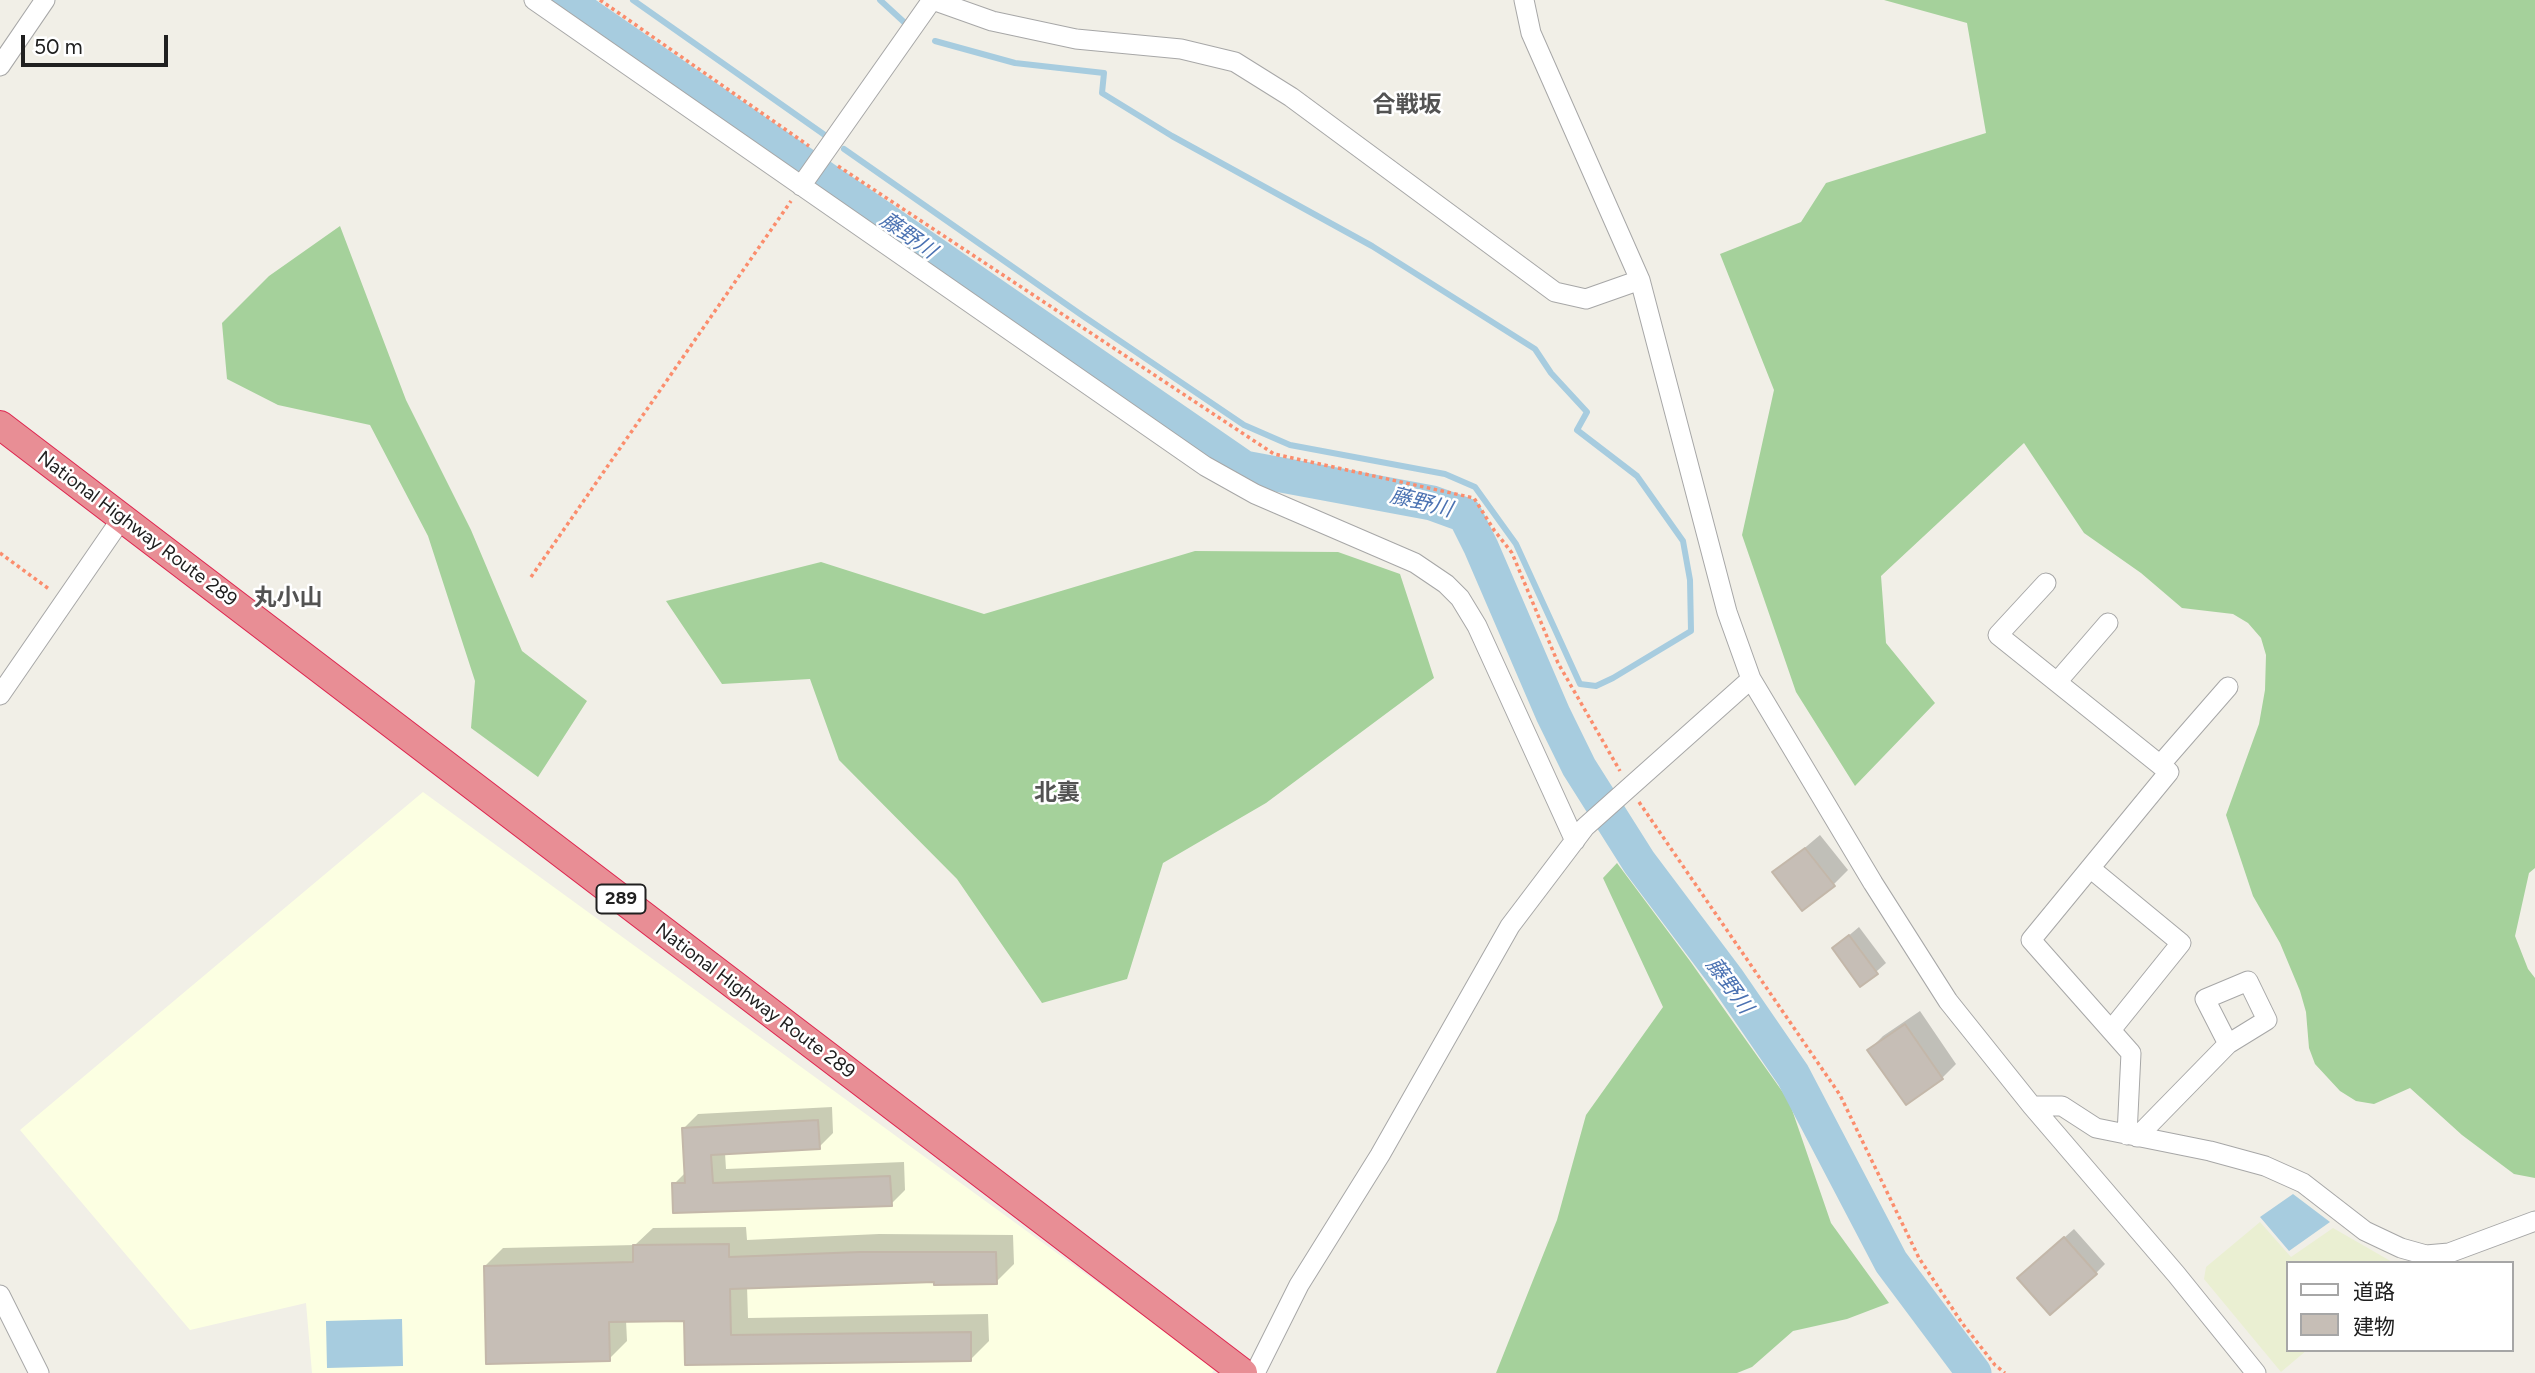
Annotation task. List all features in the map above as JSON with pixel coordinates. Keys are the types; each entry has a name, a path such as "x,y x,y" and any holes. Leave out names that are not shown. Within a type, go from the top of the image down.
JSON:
{"highway":[{"name":"National Highway Route 289","path":"0,425 1242,1373"}],"street":[{"path":"0,66 45,0"},
{"path":"534,0 1205,467 1255,494 1415,563 1446,584 1460,598 1477,626 1580,834"},
{"path":"801,186 932,0 992,21 1076,39 1181,49 1235,62 1291,97 1555,292 1586,299 1640,280"},
{"path":"1524,0 1531,33 1640,280 1727,612 1751,679 1873,883 1948,1001 2032,1106 2256,1373"},
{"path":"0,695 122,518"},
{"path":"2046,583 1998,635 2169,772 2031,940 2131,1053 2132,1136"},
{"path":"2057,682 2108,623"},
{"path":"1255,1373 1299,1285 1380,1155 1510,926 1580,834 1625,790 1751,679"},
{"path":"2160,765 2228,687"},
{"path":"2090,868 2181,943 2111,1030"},
{"path":"2132,1136 2228,1044"},
{"path":"2032,1106 2062,1106 2096,1128 2210,1151 2265,1166 2303,1183 2365,1231 2401,1248 2426,1255 2449,1253 2535,1221"},
{"path":"0,1294 39,1373"}],"path":[{"path":"600,0 823,156 1274,454 1474,498 1512,553 1558,663 1625,790 1840,1095 1919,1258 1962,1323 1995,1365 2005,1373"},
{"path":"531,577 801,186"},
{"path":"0,552 65,600"}],"shaded area":[{"path":"423,792 1215,1368 1212,1373 312,1373 306,1303 190,1330 20,1130"},
{"path":"2260,1222 2291,1257 2333,1228 2391,1261 2286,1261 2286,1352 2305,1352 2281,1372 2204,1279 2206,1267"}],"green space":[{"path":"1884,0 2535,0 2535,868 2529,873 2515,936 2528,969 2535,978 2535,1178 2514,1174 2462,1135 2410,1088 2374,1104 2356,1101 2340,1091 2315,1064 2309,1048 2306,1012 2300,991 2280,943 2253,896 2226,815 2259,724 2265,690 2266,655 2261,638 2248,623 2233,614 2182,608 2141,573 2084,533 2024,443 1881,576 1886,643 1935,703 1855,786 1796,692 1742,535 1774,390 1720,254 1801,222 1826,183 1986,133 1967,23"},
{"path":"340,226 406,400 471,530 522,651 587,701 538,777 471,728 475,681 428,536 370,425 278,405 227,379 222,323 269,276"},
{"path":"1195,551 1338,552 1400,574 1434,678 1266,803 1163,863 1127,979 1042,1003 957,879 839,760 810,679 722,684 666,601 821,562 984,614"},
{"path":"1617,863 1789,1101 1831,1223 1889,1303 1847,1319 1793,1331 1752,1367 1737,1373 1496,1373 1557,1220 1586,1115 1663,1007 1603,878"}],"water":[{"path":"2293,1194 2330,1222 2289,1251 2260,1217"},
{"path":"402,1319 403,1366 327,1368 326,1321"}],"building":[{"path":"1805,848 1835,886 1802,911 1772,872"},
{"path":"1849,935 1878,974 1860,987 1832,948"},
{"path":"1905,1024 1943,1079 1906,1105 1867,1050"},
{"path":"818,1120 820,1149 711,1155 713,1183 890,1176 892,1206 673,1213 672,1183 685,1183 682,1128"},
{"path":"2064,1237 2097,1274 2050,1315 2017,1278"},
{"path":"729,1244 729,1257 860,1252 996,1252 997,1284 934,1285 934,1282 730,1289 731,1335 971,1332 971,1361 685,1365 684,1321 609,1322 610,1361 486,1364 484,1266 633,1262 633,1245"}],"waterway":[{"name":"藤野川","path":"565,0 1244,468 1432,503 1465,515 1579,767 1639,862 1727,979 1793,1075 1891,1262 1974,1373"},
{"path":"633,0 829,138"},
{"path":"880,0 905,23"},
{"path":"844,149 1244,425 1290,445 1445,474 1475,487 1516,544 1580,684 1596,686 1613,678 1691,631 1690,580 1683,541 1637,476 1577,430 1587,412 1551,373 1535,349 1372,246 1172,136 1102,93 1104,73 1015,63 935,41"}],"district":[{"name":"合戦坂","path":"1407,105"},
{"name":"丸小山","path":"288,598"},
{"name":"北裏","path":"1057,793"}]}
